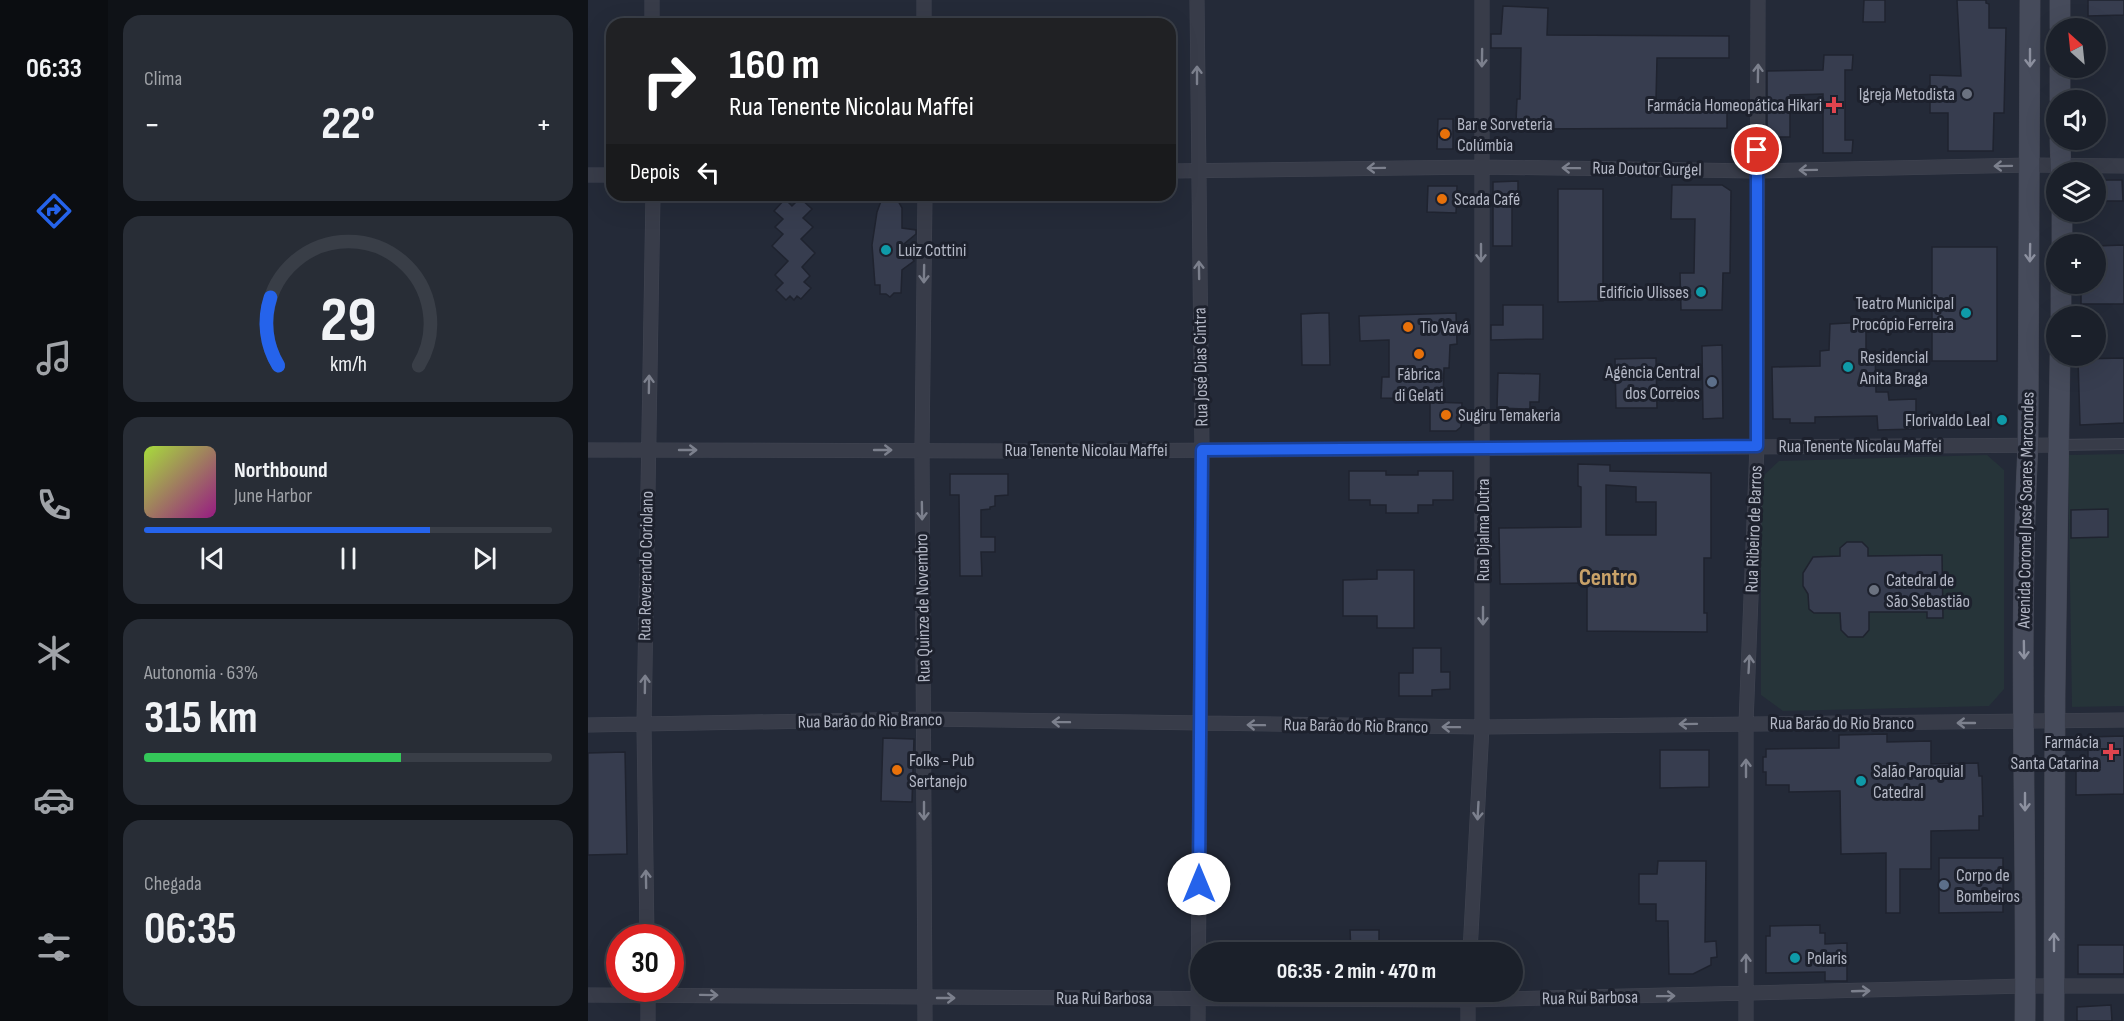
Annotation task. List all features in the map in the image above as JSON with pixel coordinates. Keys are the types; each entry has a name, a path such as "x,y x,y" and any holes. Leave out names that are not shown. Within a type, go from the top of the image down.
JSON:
{"main road":[{"name":"Avenida Coronel José Soares Marcondes","path":"2025,1021 2025,514 2028,445 2030,0"},
{"path":"2060,0 2060,18"},
{"name":"Avenida Coronel José Soares Marcondes","path":"2054,1021 2060,366"}],"street":[{"path":"652,0 652,18"},
{"path":"924,0 924,18"},
{"name":"Rua José Dias Cintra","path":"1197,0 1202,450 1198,942"},
{"name":"Rua Djalma Dutra","path":"1471,942 1482,727 1482,0"},
{"name":"Rua Ribeiro de Barros","path":"1746,1021 1746,723 1757,446 1758,0"},
{"name":"Rua Doutor Gurgel","path":"1176,171 1481,166 1757,171 2029,165 2046,167"},
{"name":"Rua Doutor Gurgel","path":"2106,167 2124,166"},
{"path":"588,175 606,175"},
{"name":"Rua Reverendo Coriolano","path":"647,924 644,726 653,201"},
{"name":"Rua Quinze de Novembro","path":"925,201 922,450 925,1021"},
{"name":"Rua Tenente Nicolau Maffei","path":"588,450 1483,449 2124,444"},
{"name":"Rua Barão do Rio Branco","path":"588,725 644,726 924,719 1482,727 1746,723 2025,723 2124,720"},
{"name":"Rua Rui Barbosa","path":"1523,996 1746,994 2025,986 2124,986"},
{"name":"Rua Rui Barbosa","path":"684,993 925,998 1190,998"},
{"name":"Rua Rui Barbosa","path":"588,995 606,994"},
{"path":"648,1002 648,1021"},
{"name":"Rua José Dias Cintra","path":"1198,1002 1198,1021"},
{"path":"1468,1002 1468,1021"}],"shaded area":[{"path":"2124,454 2124,706 2072,707 2068,455"},
{"path":"1987,455 2004,470 2004,689 1989,706 1783,711 1761,695 1761,478 1779,461"}],"building":[{"path":"1864,0 1885,0 1885,22 1863,22"},
{"path":"1957,0 1986,0 1989,4 1989,28 2006,28 2004,113 1994,113 1993,151 1948,151 1948,113 1930,113 1930,75 1961,76"},
{"path":"2088,0 2124,0 2124,15 2088,16"},
{"path":"1503,6 1548,8 1547,35 1729,36 1729,58 1657,58 1656,100 1664,101 1664,106 1727,107 1727,128 1524,129 1524,122 1516,122 1517,99 1520,99 1521,48 1491,48 1491,34 1501,34"},
{"path":"1824,55 1853,55 1852,70 1845,70 1845,140 1853,140 1852,153 1823,153 1823,94 1790,95 1790,137 1780,137 1780,146 1767,145 1767,71 1823,70"},
{"name":"Bar e Sorveteria Colúmbia","path":"1438,119 1453,119 1453,149 1437,149"},
{"path":"2106,180 2122,180 2123,201 2106,201"},
{"path":"1518,181 1518,206 1512,206 1512,246 1493,246 1493,182"},
{"path":"1672,185 1722,185 1731,191 1730,273 1723,273 1722,310 1681,310 1680,273 1694,273 1695,219 1671,219"},
{"name":"Scada Café","path":"1428,186 1457,186 1456,213 1427,212"},
{"path":"1558,189 1603,189 1603,301 1558,302"},
{"path":"783,201 787,201 792,206 797,201 803,201 812,209 803,218 813,227 801,239 815,253 802,267 810,276 804,282 811,288 801,299 797,296 794,300 790,296 786,300 776,290 783,283 775,275 788,261 772,246 783,234 775,227 783,219 774,211"},
{"name":"Luiz Cottini","path":"881,201 898,201 902,208 902,228 916,230 916,234 904,244 914,261 902,270 901,293 894,293 890,297 880,294 880,285 875,285 872,245"},
{"path":"2124,245 2124,304 2081,304 2081,294 2106,294 2106,246"},
{"path":"1932,247 1997,247 1997,361 1932,361"},
{"path":"1503,305 1543,305 1543,339 1491,340 1491,325 1503,325"},
{"path":"1329,313 1330,365 1302,365 1301,314"},
{"path":"1456,313 1457,344 1450,345 1449,368 1444,368 1443,399 1381,398 1382,377 1389,377 1389,340 1360,341 1359,316"},
{"path":"1866,322 1866,352 1875,351 1876,392 1888,392 1889,400 1916,399 1916,429 1878,430 1877,416 1815,417 1815,423 1790,423 1790,419 1773,419 1772,367 1820,366 1820,351 1829,350 1830,324"},
{"name":"Agência Central dos Correios","path":"1722,345 1723,418 1703,419 1702,346"},
{"path":"1656,358 1657,408 1616,408 1615,359"},
{"path":"2106,358 2124,358 2124,423 2080,425 2078,366 2106,366"},
{"path":"1498,373 1540,374 1539,402 1530,402 1530,409 1497,408"},
{"name":"Sugiru Temakeria","path":"1430,402 1462,403 1461,427 1456,431 1430,431"},
{"path":"1578,464 1610,465 1610,471 1711,473 1711,558 1704,558 1704,613 1707,613 1707,632 1587,631 1587,583 1500,584 1499,528 1581,527 1581,487 1578,486","holes":["1606,485 1636,487 1636,502 1656,502 1656,535 1606,535"]},
{"path":"1349,471 1386,471 1386,475 1418,475 1418,471 1453,471 1453,500 1433,500 1433,505 1418,505 1418,513 1386,513 1386,505 1370,505 1370,500 1349,500"},
{"path":"950,474 1008,474 1008,495 995,496 995,506 981,510 981,537 995,537 995,552 981,552 982,576 960,576 959,495 950,495"},
{"path":"2108,509 2108,537 2071,538 2071,510"},
{"name":"Catedral de São Sebastião","path":"1847,542 1862,542 1868,548 1868,556 1942,555 1943,618 1927,618 1927,612 1869,612 1869,630 1863,637 1848,637 1841,630 1840,613 1814,613 1809,609 1808,594 1803,586 1803,573 1813,557 1840,556 1840,548"},
{"path":"1377,570 1414,570 1414,628 1377,628 1377,616 1343,616 1343,580 1377,579"},
{"path":"1413,648 1441,648 1441,672 1450,672 1450,689 1432,690 1432,696 1399,696 1399,673 1413,673"},
{"path":"1887,734 1887,742 1931,741 1931,764 1978,763 1979,776 1982,776 1983,816 1979,816 1979,830 1931,831 1931,869 1900,869 1900,913 1886,913 1886,853 1841,854 1840,791 1789,792 1789,785 1766,785 1766,772 1763,772 1763,757 1766,757 1766,749 1839,748 1839,735"},
{"path":"2124,736 2124,794 2076,795 2076,761 2088,761 2088,737"},
{"name":"Folks - Pub Sertanejo","path":"883,738 914,739 912,802 881,801"},
{"path":"1660,750 1709,750 1709,787 1660,788"},
{"path":"625,752 627,854 588,855 588,753"},
{"path":"1939,858 2003,858 2003,912 1939,913"},
{"path":"1658,861 1706,861 1705,942 1716,941 1717,957 1711,958 1711,965 1693,974 1669,974 1668,921 1656,921 1656,904 1639,904 1639,874 1657,874"},
{"name":"Polaris","path":"1820,925 1820,933 1825,933 1825,944 1847,943 1847,981 1825,981 1825,972 1766,973 1766,936 1770,936 1770,926"},
{"path":"1350,930 1379,930 1379,942 1351,942"},
{"path":"2078,945 2124,945 2124,974 2078,974"},
{"path":"2111,1005 2112,1021 2077,1021 2077,1007"}],"place":[{"name":"Igreja Metodista","path":"1967,94"},
{"name":"Farmácia Homeopática Hikari","path":"1834,105"},
{"name":"Bar e Sorveteria Colúmbia","path":"1445,134"},
{"name":"Scada Café","path":"1442,199"},
{"name":"Luiz Cottini","path":"886,250"},
{"name":"Edifício Ulisses","path":"1701,292"},
{"name":"Teatro Municipal Procópio Ferreira","path":"1966,313"},
{"name":"Tio Vavá","path":"1408,327"},
{"name":"Fábrica di Gelati","path":"1419,354"},
{"name":"Residencial Anita Braga","path":"1848,367"},
{"name":"Agência Central dos Correios","path":"1712,382"},
{"name":"Sugiru Temakeria","path":"1446,415"},
{"name":"Florivaldo Leal","path":"2002,420"},
{"name":"Catedral de São Sebastião","path":"1874,590"},
{"name":"Farmácia Santa Catarina","path":"2111,752"},
{"name":"Folks - Pub Sertanejo","path":"897,770"},
{"name":"Salão Paroquial Catedral","path":"1861,781"},
{"name":"Corpo de Bombeiros","path":"1944,885"},
{"name":"Polaris","path":"1795,958"}],"district":[{"name":"Centro","path":"1608,577"}],"route":[{"path":"1199,884 1202,450 1757,446 1757,150"}]}
